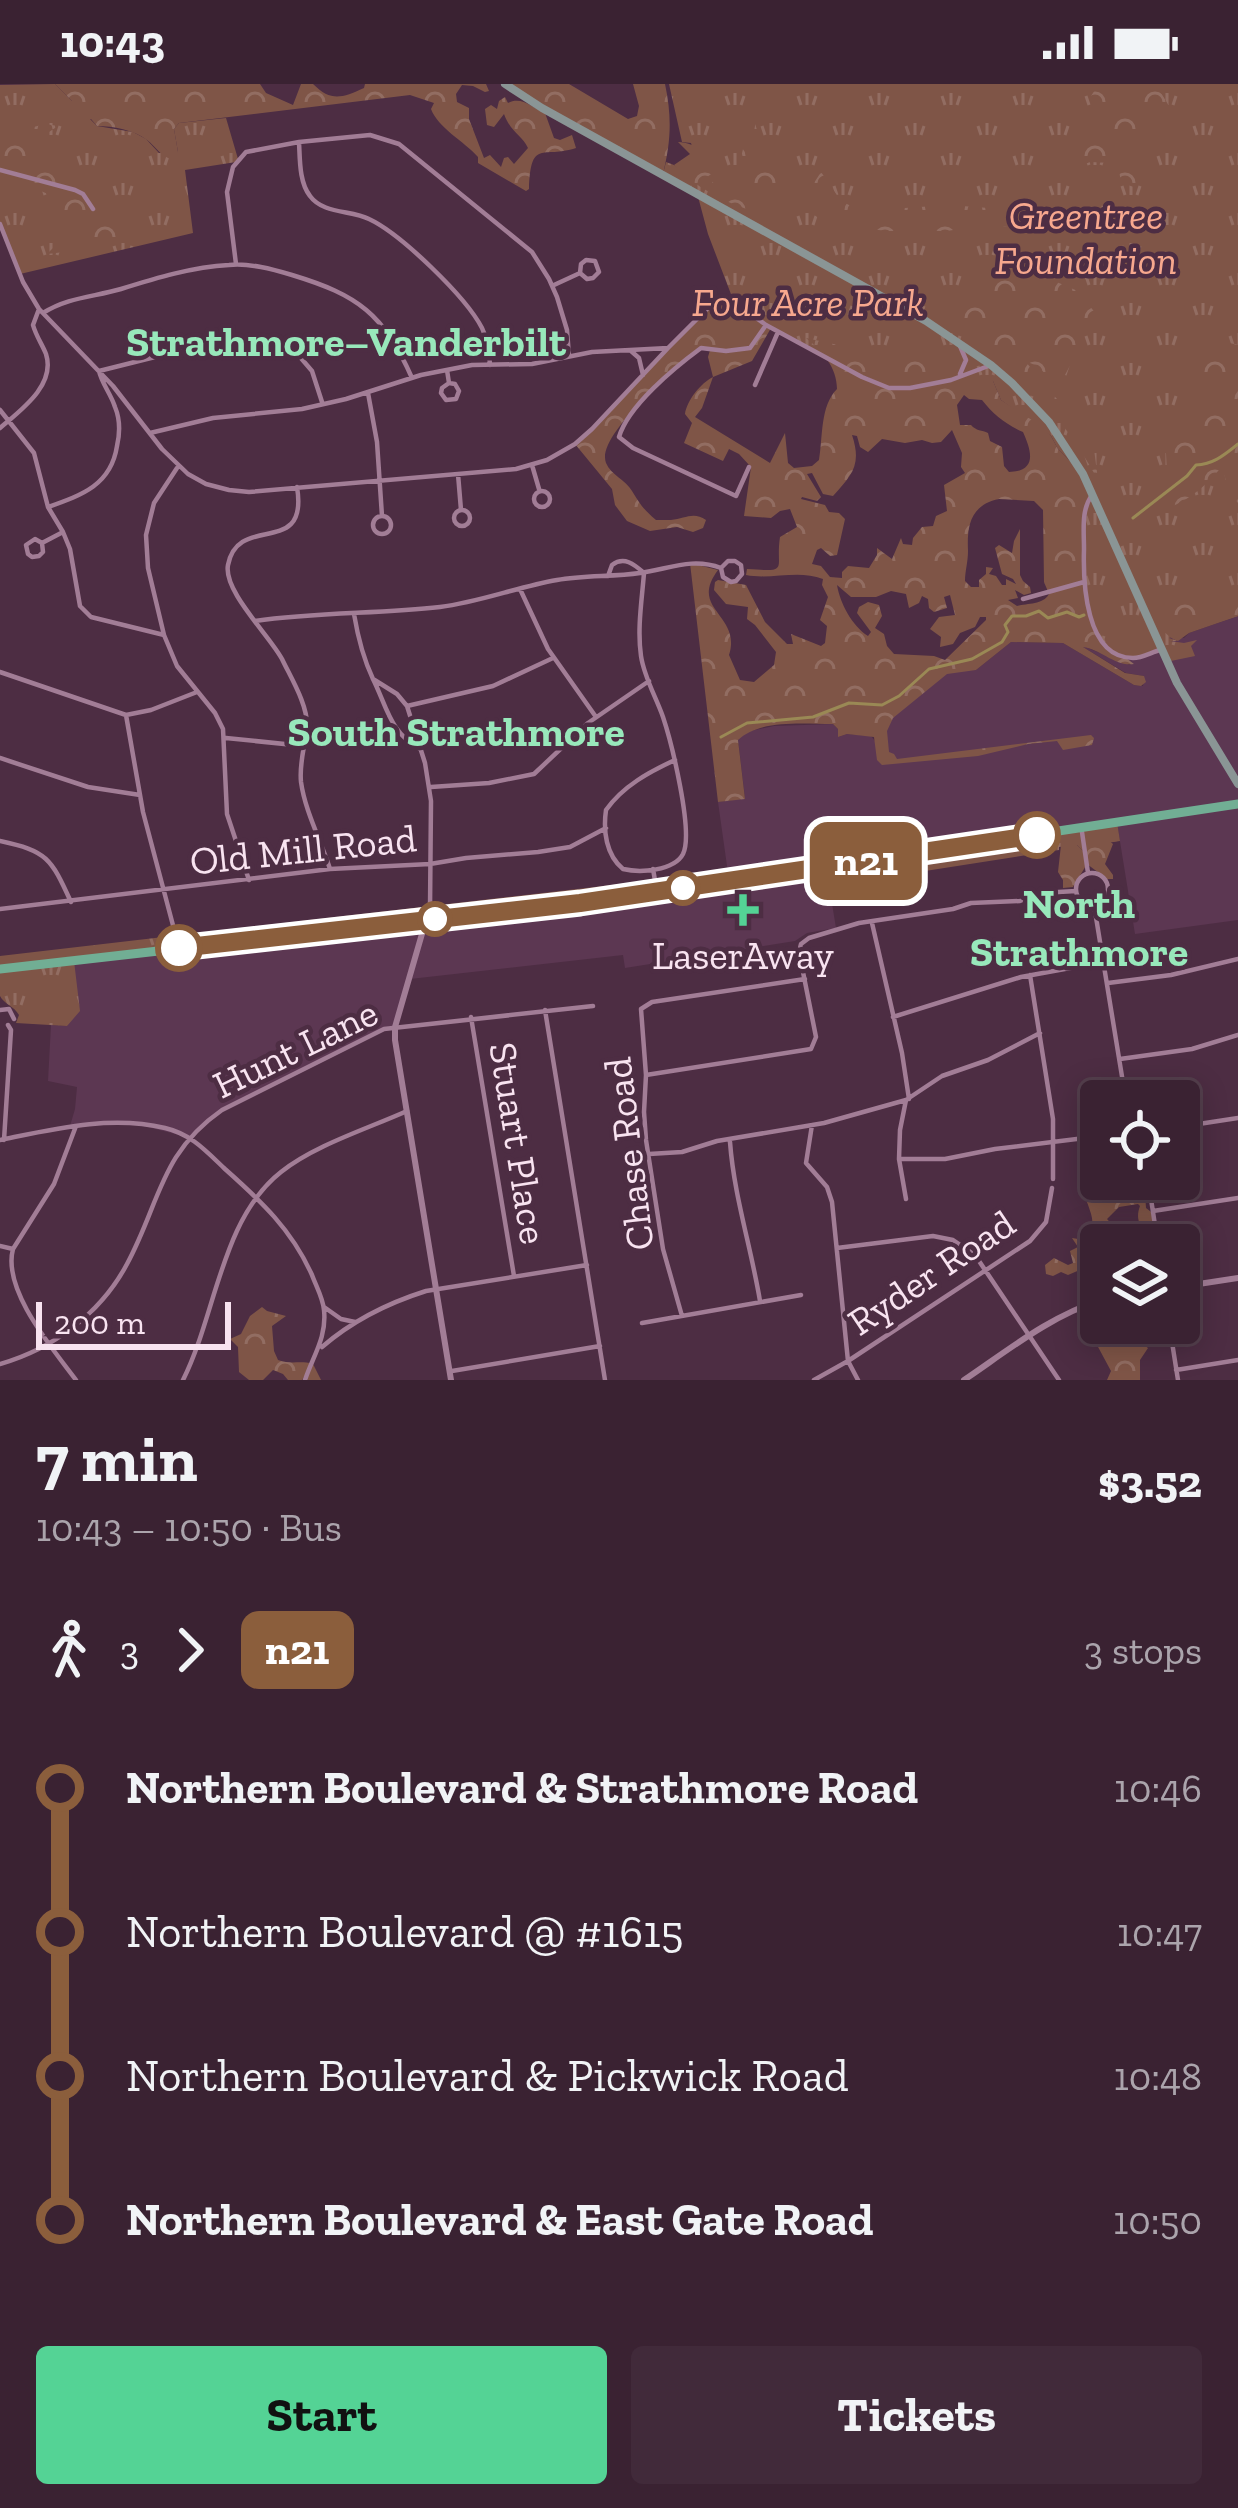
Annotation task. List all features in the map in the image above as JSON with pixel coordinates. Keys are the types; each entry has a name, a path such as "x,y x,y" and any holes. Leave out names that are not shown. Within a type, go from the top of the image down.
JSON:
{"main road":[{"path":"506,84 952,338 1012,383 1049,422 1094,493 1160,650 1238,784"},
{"path":"0,969 657,892 1238,804"}],"street":[{"path":"236,264 226,192 241,156 253,148 370,135 399,144 521,241 553,286 567,331 569,356"},
{"path":"299,142 302,176 310,196 325,208 359,214 377,223 441,277 483,330 490,365"},
{"path":"0,170 75,190 93,209"},
{"path":"0,224 23,282 41,311 99,371 178,466 206,484 229,490 458,474 532,465 554,457 582,438 716,302 729,300 778,332 885,387 910,388 951,380 991,365"},
{"path":"0,428 35,395 47,375 47,358 34,329 41,311 72,298 236,264 282,272 349,296 388,332 412,378"},
{"path":"553,286 580,272"},
{"path":"749,467 736,496 619,437 622,424 651,391 700,348 750,348 766,325"},
{"path":"755,385 778,332"},
{"path":"951,380 963,371 966,360 952,338"},
{"path":"99,371 211,343 243,341 301,357 313,371 323,405"},
{"path":"150,433 213,418 323,405 447,370 668,348"},
{"path":"631,351 639,358 643,375"},
{"path":"447,370 449,383"},
{"path":"48,507 95,487 114,463 118,413 99,371"},
{"path":"368,393 382,516"},
{"path":"0,410 34,453 86,613 164,635"},
{"path":"532,465 539,490"},
{"path":"178,466 154,503 146,535 148,568 164,635 178,666 215,712 224,738 227,814 249,880"},
{"path":"458,474 461,510"},
{"path":"297,487 300,508 294,523 248,539 230,560 230,579 280,655 304,710 304,794 330,869"},
{"path":"1094,493 1084,517 1084,582 1091,620 1107,646 1130,658 1160,650"},
{"path":"42,543 63,532"},
{"path":"608,576 612,565 620,561 644,573"},
{"path":"256,621 464,604 563,579 644,573 696,562 721,568"},
{"path":"644,573 640,649 675,760 685,848 676,861 653,869 630,871 617,865 609,851 606,809 651,771 675,760"},
{"path":"1023,599 1084,582"},
{"path":"520,589 553,658 596,717"},
{"path":"354,614 364,663 394,727 420,749"},
{"path":"407,706 493,686 553,658"},
{"path":"0,672 126,715 196,692"},
{"path":"373,679 407,706 430,787 430,909 395,1040 450,1376 600,1346"},
{"path":"430,787 534,774 596,717 649,682"},
{"path":"126,715 140,795 179,948"},
{"path":"224,738 304,746"},
{"path":"0,758 88,788 140,795"},
{"name":"Old Mill Road","path":"0,909 330,869 430,864 570,847 605,828"},
{"path":"1081,828 1088,874"},
{"path":"0,841 44,855 71,902"},
{"path":"653,869 657,892"},
{"path":"1088,874 1103,877 1108,886 1103,901 1094,905 1080,900 1076,891 1077,882 1088,874"},
{"path":"646,1075 812,1049 817,1036 799,952 804,941 855,924 970,903 1020,901 1041,893 1076,891"},
{"path":"1094,905 1122,1080"},
{"path":"872,923 907,1099 899,1159 906,1199"},
{"path":"1106,983 1171,975 1238,959"},
{"path":"893,1017 1030,975 1103,962"},
{"name":"Ryder Road","path":"1030,975 1051,1100 1053,1179"},
{"name":"Chase Road","path":"682,1316 663,1249 649,1154 639,1018 645,1005 805,979"},
{"name":"Hunt Lane","path":"0,1364 49,1344 87,1315 119,1277 165,1174 190,1138 231,1105 382,1029 593,1006"},
{"path":"0,1010 6,1008 14,1018 4,1024 11,1030 2,1140 113,1123 164,1128 190,1138 279,1219 298,1247 324,1307 320,1349 305,1380"},
{"path":"545,1010 605,1380"},
{"name":"Stuart Place","path":"471,1017 514,1276"},
{"path":"649,1154 812,1125 907,1099 943,1076 988,1060 1040,1033"},
{"path":"1119,1059 1192,1049 1238,1036"},
{"path":"183,1380 239,1224 257,1197 299,1159 407,1111"},
{"path":"1200,1123 1238,1118"},
{"path":"812,1125 806,1163 830,1193 848,1361 858,1380"},
{"path":"76,1126 54,1184 13,1249 10,1264 28,1311 76,1380"},
{"path":"729,1139 734,1187 760,1300"},
{"path":"899,1159 945,1160 1080,1139"},
{"name":"Ryder Road","path":"814,1380 1030,1241 1048,1215 1052,1188"},
{"path":"1153,1210 1238,1198"},
{"path":"1151,1200 1155,1224"},
{"path":"837,1248 915,1237 942,1237 964,1246 1062,1380"},
{"path":"0,1246 13,1249"},
{"path":"320,1349 355,1322 406,1297 587,1265"},
{"path":"1200,1284 1238,1278"},
{"path":"642,1323 801,1295"},
{"path":"324,1307 355,1322"},
{"path":"964,1380 1080,1308"},
{"path":"1173,1344 1178,1380"},
{"path":"1177,1370 1238,1360"}],"shaded area":[{"path":"1238,616 1238,920 1135,934 1117,823 826,867 836,928 807,933 795,941 625,968 623,955 410,979 395,1027 231,1104 191,1138 132,1123 70,1126 77,1087 48,1081 51,1025 67,1026 74,960 729,880 718,802 745,798 738,739 745,732 833,724 838,737 871,736 875,741 883,723 947,671 976,670 1011,642 1063,643 1143,686 1144,676 1126,673 1078,644 1130,665 1124,656 1155,637 1184,638"}],"green space":[{"path":"55,84 97,126 133,132 159,153 178,152 174,129 179,123 226,118 236,162 185,170 193,233 20,274 0,224 0,85"},
{"path":"55,84 260,84 266,93 293,105 301,84 313,84 337,96 365,84 486,84 489,91 462,85 456,94 457,102 469,108 484,158 490,155 501,167 504,158 514,164 528,148 504,114 494,127 487,125 485,109 491,105 497,109 505,97 508,103 522,102 545,113 554,138 572,135 576,148 536,157 526,191 478,163 478,157 434,116 434,103 410,95 179,123 174,129 178,152 170,159 136,134 69,116 72,101"},
{"path":"505,84 569,84 628,119 637,116 639,106 633,84 665,84 670,129 663,174"},
{"name":"Greentree Foundation","path":"669,84 1238,84 1238,616 1169,638 1184,643 1197,640 1191,646 1195,656 1166,662 1160,650 1122,655 1106,644 1088,602 1083,474 1051,436 1001,400 993,381 970,377 889,388 766,325 734,302 697,193 663,174 666,162 703,187 691,143 682,142"},
{"path":"1099,84 1155,84 1170,109 1166,128 1142,155 1143,183 1134,187 1121,183 1112,163 1083,165 1080,158 1079,136 1094,109 1091,96"},
{"path":"751,110 762,147 782,186 778,202 750,207 753,211 710,193 674,165 690,154 678,142 696,147 717,170 707,177 724,193 739,164"},
{"path":"45,124 58,126 49,132 30,168 52,169 58,176 77,178 92,201 84,206 100,216 125,210 114,240 103,244 88,240 73,251 47,254 67,234 71,217 48,194 19,182 0,162 0,136"},
{"path":"821,172 841,201 861,211 949,205 1053,213 1137,203 1139,218 1134,224 1088,228 978,226 947,231 887,231 822,223 811,210 814,183"},
{"path":"1024,240 1045,250 1059,283 1080,292 1095,313 1089,328 1080,332 1065,375 1052,379 1025,361 1080,419 1094,449 1098,480 1064,426 1025,383 981,346 928,312 952,311 960,287 972,275 1005,269"},
{"path":"716,302 734,302 771,328 752,361 713,377 710,350 700,348 641,401 606,451 608,467 656,520 697,516 706,520 703,528 650,531 627,521 615,505 612,489 575,444"},
{"path":"806,338 838,345 873,364 894,361 914,347 930,348 933,370 925,380 898,386 865,376 883,384 899,387 914,387 991,376 1001,400 1051,436 1094,493 1085,537 1090,613 1102,637 1134,664 1083,647 1125,673 1144,676 1146,682 1134,685 1063,643 1011,642 976,670 947,674 893,718 887,731 889,752 897,759 1091,735 1092,745 1063,750 1057,741 978,756 882,765 874,737 838,737 833,724 770,726 738,740 745,799 718,802 690,563 718,570 709,594 729,630 729,655 740,680 754,682 774,665 776,652 747,619 748,607 726,604 714,590 715,582 746,585 765,622 787,644 793,644 791,634 821,646 825,643 827,626 820,620 828,597 823,579 814,576 746,575 747,569 775,569 780,537 797,527 790,509 771,518 744,516 751,467 739,454 729,449 723,461 684,443 692,423 686,409 713,377 695,417 770,463 785,433 788,463 794,468 819,460 825,413 837,389 828,360","holes":["964,395 982,400 1023,432 1030,453 1028,464 1009,472 1002,447 990,441 988,433 960,425 957,405","952,430 965,473 944,485 947,511 936,516 933,526 922,527 912,545 903,544 901,538 892,559 877,548 869,568 848,566 842,578 830,577 821,566 812,564 821,548 830,556 837,555 845,519 825,505 801,499 821,497 807,474 812,473 823,494 833,496 853,469 852,435 868,452 882,439 941,442","1034,501 1043,510 1044,582 1049,594 1043,600 1017,606 1008,600 1018,598 1015,590 1031,593 1020,575 1020,529 1012,553 999,545 995,548 1002,574 1016,584 1006,579 1002,585 989,574 993,568 986,567 979,587 965,581 969,526 989,502","837,585 851,597 876,597 891,591 906,594 909,608 922,596 934,612 947,608 944,597 950,595 955,615 939,617 930,629 941,637 940,647 953,644 980,617 986,620 945,660 894,654 884,634 875,628 882,616 879,605 868,602 859,607 857,613 871,632 868,636 844,606"]},
{"path":"1213,339 1238,345 1238,503 1227,489 1223,465 1195,493 1160,511 1168,493 1170,439 1198,418 1187,352"},
{"path":"1238,592 1238,616 1178,641 1162,627 1154,605"},
{"path":"1117,822 1120,841 1097,845 1086,854 1077,845 1059,847 829,886 826,867"},
{"path":"1106,838 1113,844 1105,864 1113,879 1087,864 1073,887 1063,888 1058,872 1061,845 1077,845 1086,854 1093,840"},
{"path":"727,868 729,881 74,961 80,1011 67,1026 16,1023 19,1015 0,996 0,956"},
{"path":"1145,1200 1146,1208 1155,1215 1153,1224 1141,1224 1138,1204 1119,1207 1107,1219 1111,1224 1091,1224 1087,1202"},
{"path":"1072,1238 1080,1239 1080,1270 1068,1275 1046,1274 1045,1265 1054,1258 1073,1263 1070,1251 1078,1247"},
{"path":"262,1307 286,1316 272,1326 278,1360 313,1364 321,1380 288,1380 273,1370 263,1380 249,1380 239,1372 238,1347 230,1339 241,1334 250,1316"},
{"path":"1142,1344 1148,1348 1140,1360 1140,1380 1107,1380 1111,1371 1097,1345"}],"waterway":[{"path":"1133,518 1196,465 1214,461 1238,444"},
{"path":"721,737 747,723 813,717 849,703 882,705 929,669 972,659 1002,642 1012,616 1039,611 1048,618 1067,612 1084,615"}],"bus line":[{"name":"n21","path":"179,948 580,903 1037,835"}],"place":[{"name":"LaserAway","path":"743,910"}],"district":[{"name":"Strathmore–Vanderbilt","path":"346,341"},
{"name":"South Strathmore","path":"456,731"},
{"name":"North Strathmore","path":"1079,927"}],"park label":[{"name":"Four Acre Park","path":"808,302"}]}
